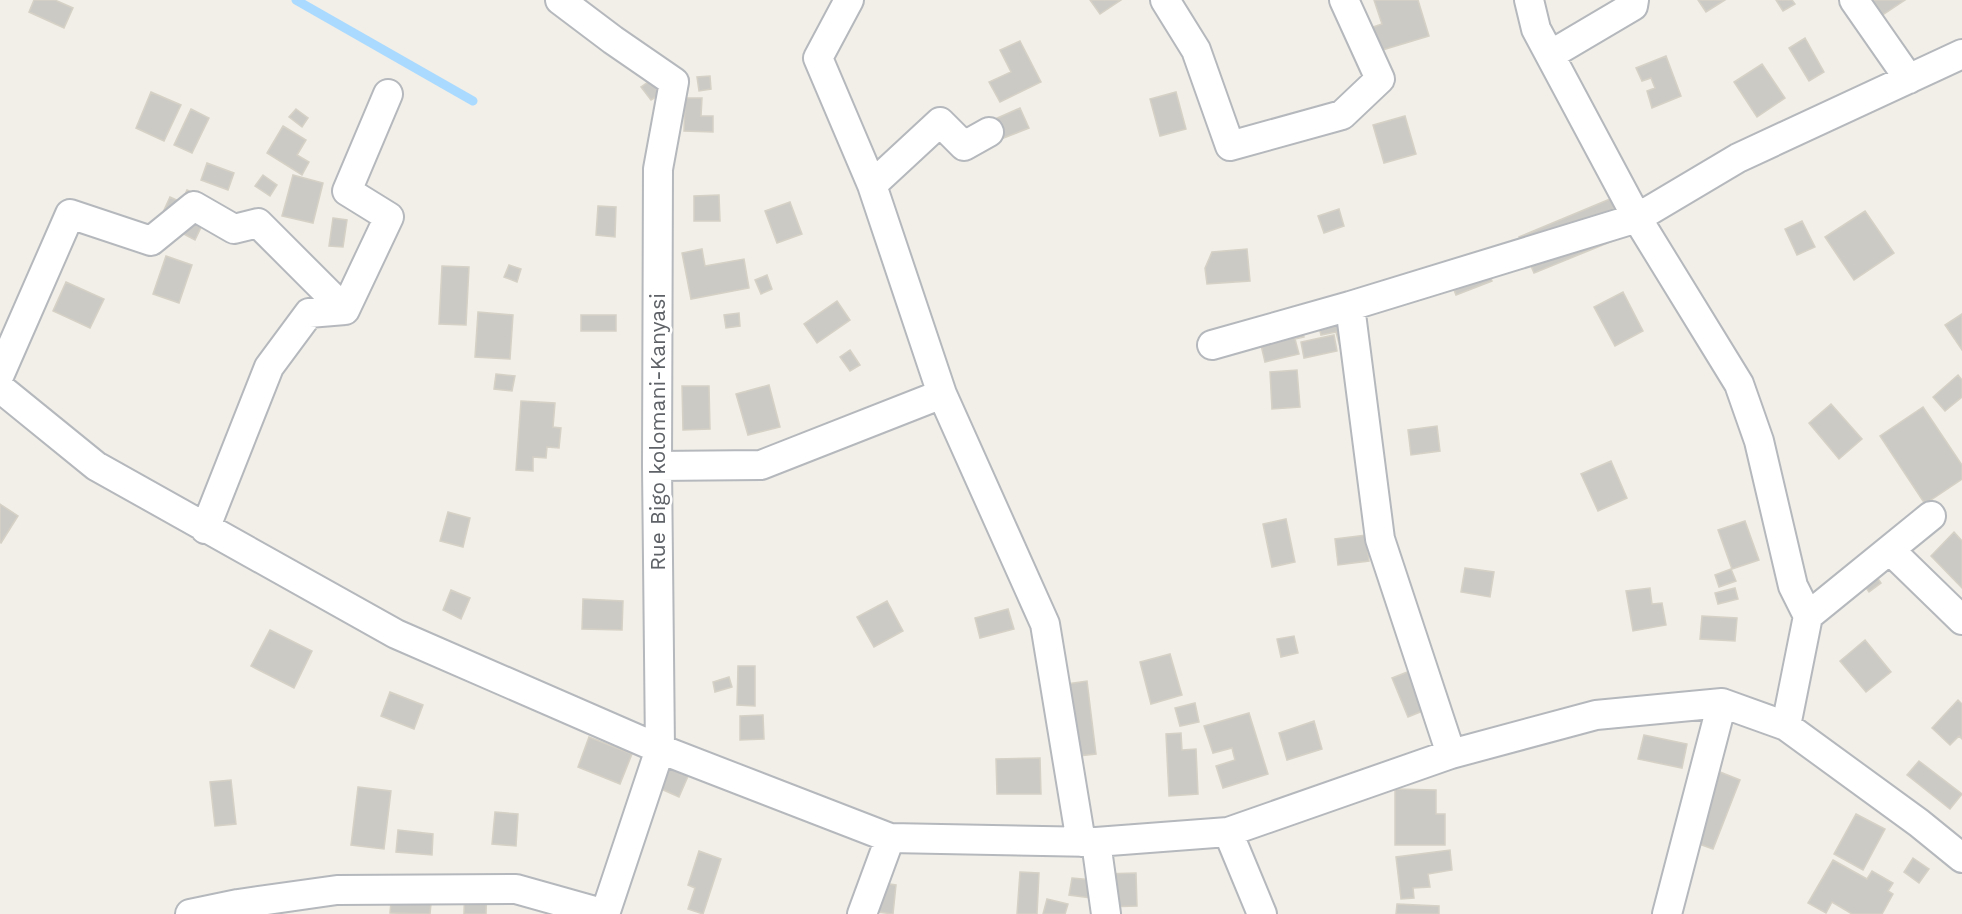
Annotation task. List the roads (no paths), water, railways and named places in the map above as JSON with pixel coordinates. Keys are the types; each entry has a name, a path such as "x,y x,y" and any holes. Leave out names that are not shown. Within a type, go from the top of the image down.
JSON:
{"street":[{"name":"Rue Bigo kolomani-Kanyasi","path":"560,0 674,82 658,169 657,466 660,749 604,914"},
{"path":"849,0 818,58 872,185 942,394 1045,624 1089,842 1106,914"},
{"path":"1165,0 1196,50 1230,146 1342,115 1380,79 1344,0"},
{"path":"1529,0 1536,29 1637,218 1739,384 1759,441 1793,586 1808,616 1786,726"},
{"path":"1550,55 1633,6 1634,0"},
{"path":"1854,0 1909,79"},
{"path":"1212,345 1350,306 1637,218 1738,158 1962,54"},
{"path":"345,310 389,217 347,191 388,94"},
{"path":"872,185 940,122 964,146 989,132"},
{"path":"0,374 70,214 151,241 194,206 234,229 258,224 345,310"},
{"path":"1350,306 1380,538 1451,754"},
{"path":"206,529 269,367 309,313 345,310"},
{"path":"0,388 96,466 396,634 660,749 890,838 1089,842 1228,832 1451,754 1596,715 1722,703 1786,726 1919,823 1962,858"},
{"path":"657,466 761,465 942,394"},
{"path":"1808,616 1931,516"},
{"path":"1890,550 1962,620"},
{"path":"1667,914 1722,703"},
{"path":"1228,832 1263,914"},
{"path":"862,914 890,838"},
{"path":"190,914 238,909 337,890 516,889 604,914"}],"waterway":[{"path":"296,0 473,101"}]}
